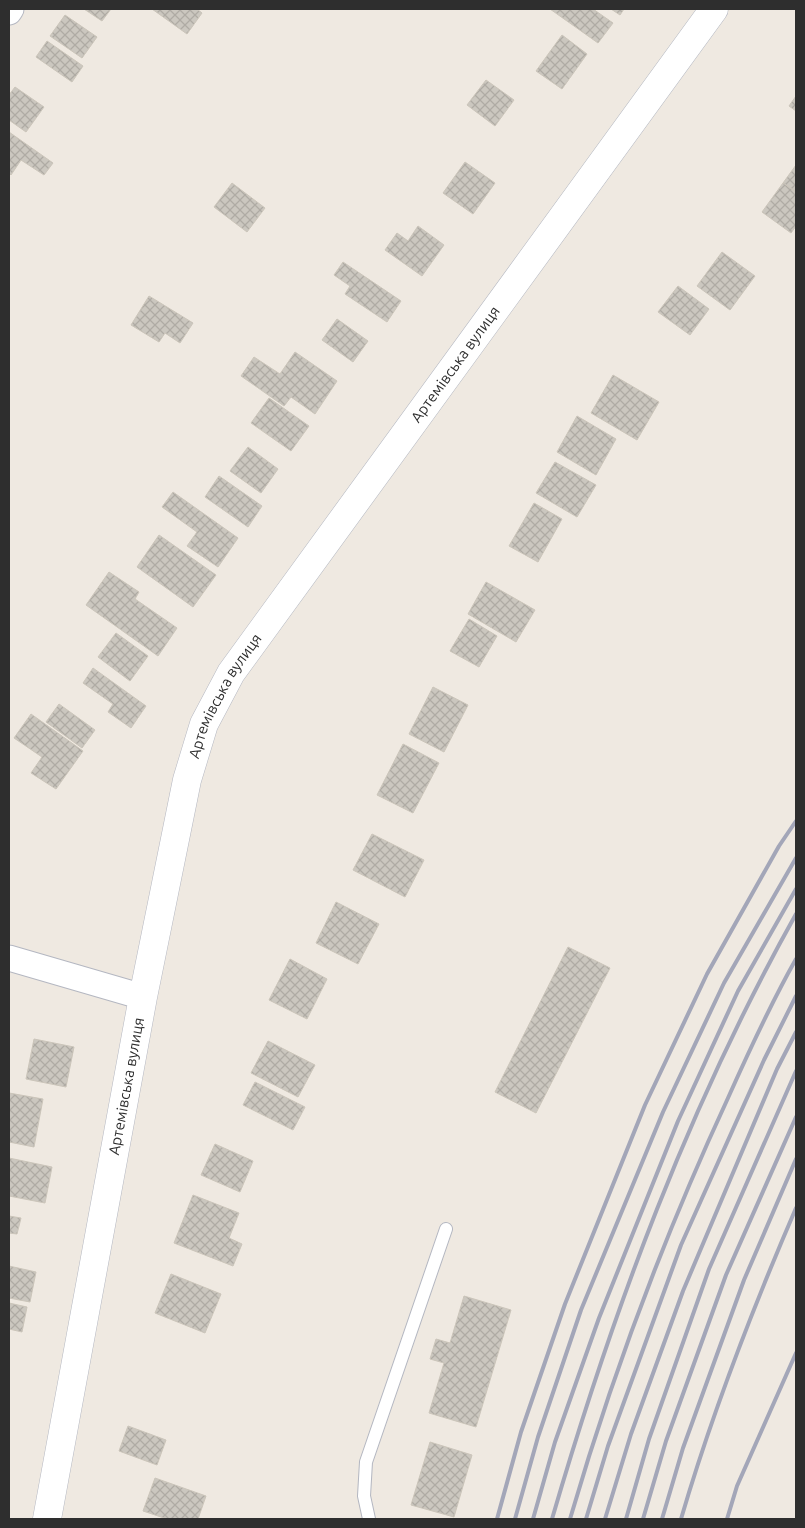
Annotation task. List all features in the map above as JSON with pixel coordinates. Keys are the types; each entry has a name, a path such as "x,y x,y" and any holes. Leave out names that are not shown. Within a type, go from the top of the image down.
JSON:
{"main road":[{"name":"Артемівська вулиця","path":"47,1519 143,997 187,780 204,724 231,673 714,9"}],"street":[{"path":"9,958 143,997"}],"lane":[{"path":"369,1519 364,1496 366,1462 446,1229"}],"building":[{"path":"84,9 111,9 102,21"},
{"path":"152,9 197,9 202,13 187,34"},
{"path":"550,9 593,9 613,23 598,43"},
{"path":"611,9 624,9 620,15"},
{"path":"65,15 97,37 82,58 50,36"},
{"path":"562,35 587,54 562,89 536,71"},
{"path":"47,41 83,66 72,82 36,57"},
{"path":"486,80 514,100 495,126 467,105"},
{"path":"15,87 44,107 26,132 9,120 9,95"},
{"path":"796,96 796,111 789,106"},
{"path":"9,132 53,163 44,175 21,160 11,175 9,173"},
{"path":"465,162 495,183 473,214 443,193"},
{"path":"796,165 796,192 783,183"},
{"path":"232,183 265,208 247,232 214,207"},
{"path":"783,183 796,192 796,226 791,233 762,212"},
{"path":"418,226 444,245 422,276 385,250 397,233 408,241"},
{"path":"722,252 755,276 730,310 697,286"},
{"path":"343,262 401,301 387,322 345,294 350,286 334,275"},
{"path":"678,286 709,309 690,335 658,312"},
{"path":"149,296 193,323 180,343 165,333 159,342 131,325"},
{"path":"337,319 368,341 353,362 322,340"},
{"path":"295,352 337,381 315,414 291,397 284,406 241,376 254,357 280,374"},
{"path":"613,375 659,402 637,440 591,413"},
{"path":"269,398 309,426 291,451 251,423"},
{"path":"577,416 616,439 596,475 557,452"},
{"path":"248,447 278,469 261,493 230,471"},
{"path":"555,462 596,485 577,517 536,493"},
{"path":"219,476 262,506 248,527 205,497"},
{"path":"173,492 238,538 218,567 187,546 197,532 162,507"},
{"path":"534,503 562,519 538,562 509,546"},
{"path":"159,535 216,575 193,607 137,567"},
{"path":"109,572 139,592 135,599 177,628 158,656 86,605"},
{"path":"486,582 535,610 516,642 468,614"},
{"path":"469,619 497,636 479,667 450,651"},
{"path":"116,633 148,656 130,681 98,657"},
{"path":"93,668 146,706 131,728 108,712 113,704 83,683"},
{"path":"433,687 468,705 444,752 409,734"},
{"path":"59,704 95,730 82,748 46,722"},
{"path":"31,714 83,751 56,789 31,773 42,757 14,738"},
{"path":"403,744 439,763 413,813 377,795"},
{"path":"372,834 424,860 405,897 353,870"},
{"path":"336,902 379,924 358,964 316,943"},
{"path":"568,947 610,968 536,1113 495,1092"},
{"path":"290,959 327,979 307,1019 269,1000"},
{"path":"34,1039 74,1047 66,1087 26,1079"},
{"path":"268,1041 315,1065 298,1097 251,1073"},
{"path":"255,1082 305,1107 293,1130 243,1105"},
{"path":"9,1093 43,1099 34,1147 9,1142"},
{"path":"215,1144 253,1161 240,1192 201,1175"},
{"path":"9,1158 52,1167 45,1203 9,1196"},
{"path":"193,1195 239,1213 229,1238 242,1244 233,1266 174,1243"},
{"path":"9,1216 21,1218 17,1234 9,1233"},
{"path":"9,1266 36,1272 30,1302 9,1298"},
{"path":"171,1274 221,1294 205,1333 155,1313"},
{"path":"464,1296 511,1310 476,1427 429,1413 444,1363 430,1359 436,1339 450,1343"},
{"path":"9,1303 27,1307 22,1332 9,1329"},
{"path":"128,1426 166,1440 157,1465 119,1451"},
{"path":"430,1442 472,1455 454,1517 411,1505"},
{"path":"155,1478 206,1496 198,1519 167,1519 143,1511"}],"railway":[{"path":"497,1519 521,1432 565,1304 645,1105 707,974 779,846 796,821"},
{"path":"515,1519 538,1437 581,1310 663,1112 724,983 796,858"},
{"path":"533,1519 555,1442 599,1318 678,1121 738,991 796,889"},
{"path":"552,1519 601,1363 657,1210 721,1060 757,986 796,914"},
{"path":"570,1519 622,1358 661,1253 744,1063 796,959"},
{"path":"586,1519 608,1446 681,1245 764,1060 796,996"},
{"path":"605,1519 631,1434 683,1291 777,1069 796,1032"},
{"path":"626,1519 649,1439 709,1269 796,1071"},
{"path":"643,1519 666,1441 726,1275 796,1117"},
{"path":"662,1519 683,1448 744,1280 796,1159"},
{"path":"681,1519 706,1440 734,1362 796,1208"},
{"path":"727,1519 737,1486 796,1353"}]}
